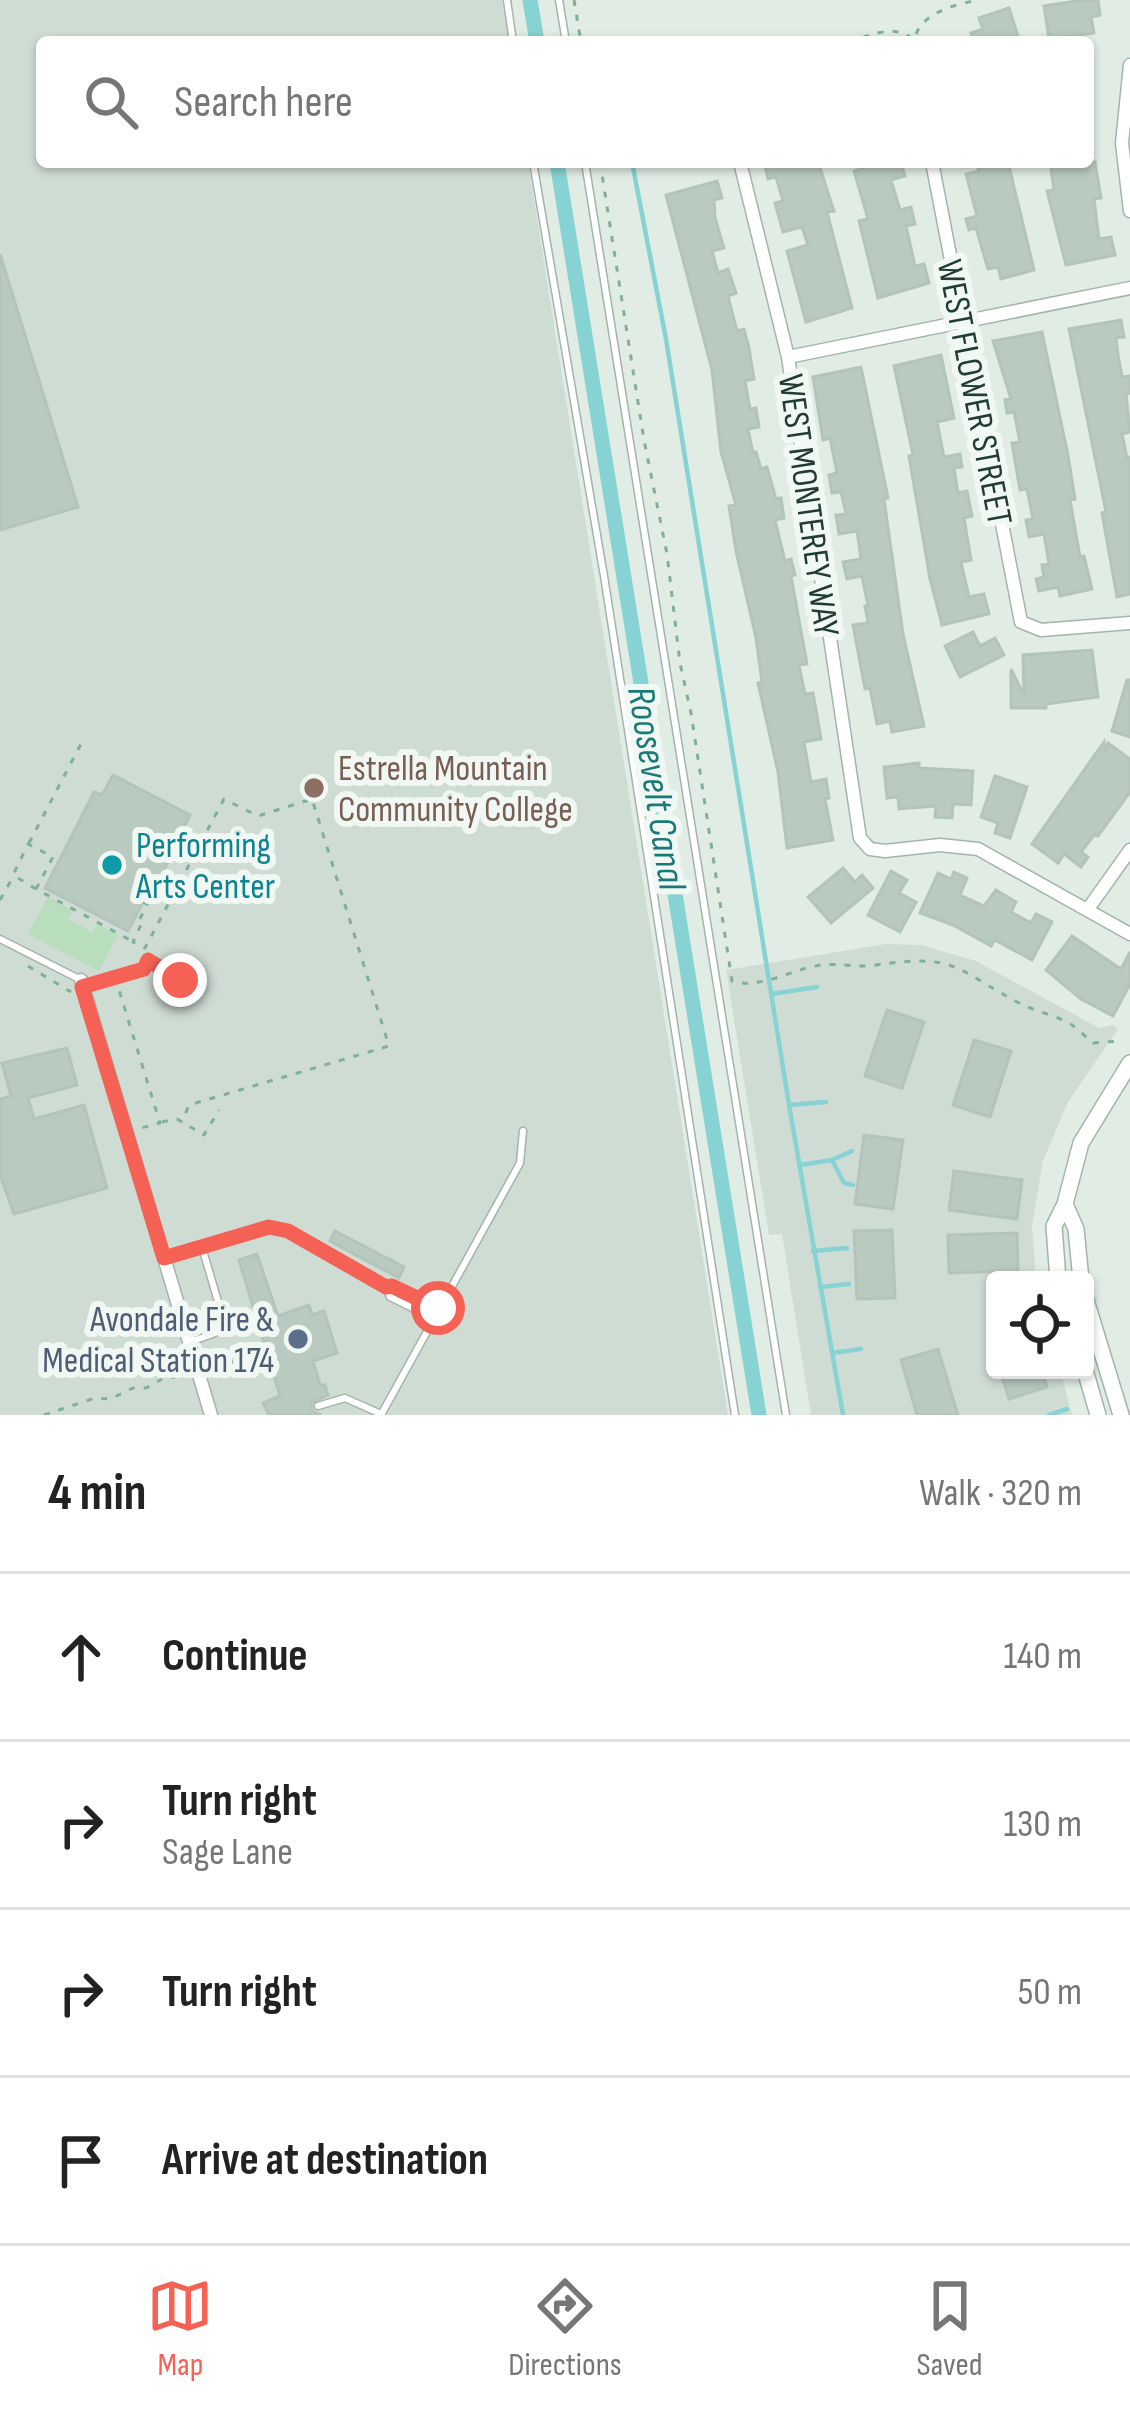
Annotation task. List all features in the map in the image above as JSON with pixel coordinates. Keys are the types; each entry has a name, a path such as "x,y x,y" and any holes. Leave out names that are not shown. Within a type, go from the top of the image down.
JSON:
{"street":[{"path":"1130,65 1123,143 1130,211"},
{"name":"WEST MONTEREY WAY","path":"741,168 788,357 860,838 870,849 885,851 940,844 978,849 1088,909"},
{"name":"WEST FLOWER STREET","path":"933,168 1021,622 1041,630 1130,623"},
{"path":"788,357 1130,288"},
{"path":"1130,850 1088,909 1130,934"},
{"path":"77,989 127,1133 211,1415"},
{"path":"1057,1271 1054,1226 1065,1204 1081,1143 1130,1063"},
{"path":"1065,1204 1076,1229 1080,1271"},
{"path":"1094,1327 1121,1415"},
{"path":"1088,1379 1098,1415"}],"lane":[{"path":"507,0 512,36"},
{"path":"559,0 565,36"},
{"path":"534,168 604,576 735,1415"},
{"path":"586,168 786,1415"},
{"path":"0,939 77,989"},
{"path":"318,1406 345,1398 381,1415 520,1163 523,1131"},
{"path":"164,1258 273,1228 288,1231 386,1287 390,1297 433,1318"},
{"path":"189,1342 215,1333 224,1322 202,1246"},
{"path":"386,1287 438,1308"}],"path":[{"path":"574,0 580,36"},
{"path":"915,36 924,19 980,0"},
{"path":"868,36 887,30 910,36"},
{"path":"601,168 667,554 732,981 745,986 822,965 875,966 926,958 974,973 1047,1017 1069,1022 1093,1043 1119,1040"},
{"path":"0,900 83,740"},
{"path":"13,875 146,948 224,799 258,816 312,799 389,1046 189,1105 182,1122"},
{"path":"28,844 53,857 36,889"},
{"path":"133,942 143,920 147,904 143,902"},
{"path":"17,960 77,989 144,969 148,960 180,980"},
{"path":"115,977 160,1123"},
{"path":"127,1133 182,1122 204,1135 219,1110"},
{"path":"44,1415 249,1357 271,1360"}],"shaded area":[{"name":"Estrella Mountain Community College","path":"0,0 502,0 508,36 36,36 36,168 529,168 728,1415 0,1415"},
{"path":"886,944 921,945 976,961 1099,1028 1113,1025 1118,1029 1068,1102 1043,1161 1032,1225 1035,1271 986,1271 986,1379 1062,1379 1072,1415 811,1415 782,1234 769,1235 726,970"}],"green space":[{"path":"48,897 73,911 68,919 92,932 97,924 118,935 99,971 28,934"}],"building":[{"path":"1098,0 1100,15 1091,17 1094,33 1049,36 1044,6"},
{"path":"1009,8 1018,36 972,36 983,29 979,18"},
{"path":"1095,162 1101,198 1094,199 1099,239 1111,237 1115,255 1066,265 1047,191 1054,190 1051,168 1094,168"},
{"path":"765,168 820,168 834,211 827,212 852,308 806,322 787,251 808,245 802,227 783,232 775,203 783,201 776,177 768,179"},
{"path":"903,168 905,176 891,180 900,210 911,207 915,224 906,226 915,266 924,264 929,283 878,298 859,221 868,219 854,171"},
{"path":"1009,168 1034,270 1001,279 998,267 988,269 976,228 969,230 966,219 977,216 966,174"},
{"path":"717,181 722,198 714,200 715,218 724,248 712,251 718,273 728,269 736,293 728,296 737,331 744,329 749,348 754,379 745,381 759,427 748,429 753,453 761,469 767,467 776,499 781,498 784,518 775,520 785,561 791,559 795,575 791,576 807,664 799,665 805,694 813,693 821,739 804,742 811,782 826,779 829,798 825,799 833,840 787,848 778,772 758,683 762,682 756,638 736,551 729,506 736,505 721,452 712,370 666,195"},
{"path":"0,254 78,507 0,530"},
{"path":"1121,320 1124,337 1116,338 1118,355 1122,377 1130,376 1130,393 1126,394 1130,432 1122,434 1130,457 1130,594 1117,597 1102,513 1106,512 1069,329"},
{"path":"1042,332 1068,455 1080,557 1084,556 1092,589 1060,596 1058,587 1039,591 1036,579 1044,577 1042,565 1049,564 1044,534 1029,537 1026,520 1033,519 1027,489 1020,490 1012,443 1020,442 1014,412 1007,413 1005,400 1011,399 993,341"},
{"path":"941,355 954,418 937,422 944,457 960,454 962,467 954,468 958,493 967,491 972,516 964,518 971,560 961,562 969,597 984,594 989,614 942,625 894,366"},
{"path":"861,367 888,498 884,499 903,634 924,726 892,732 890,721 877,724 870,688 865,689 853,625 868,623 868,606 862,576 847,579 843,562 861,559 857,531 839,534 836,515 846,514 841,492 832,493 829,475 837,473 830,438 823,440 813,377"},
{"path":"973,632 980,646 995,638 1004,655 960,677 945,646"},
{"path":"1092,650 1098,697 1046,704 1046,708 1011,708 1011,669 1024,695 1023,655"},
{"path":"1130,680 1130,737 1112,731"},
{"path":"1104,742 1105,753 1108,743 1130,759 1130,792 1081,852 1088,857 1081,867 1064,854 1058,863 1032,844"},
{"path":"919,763 919,768 973,771 971,805 953,804 952,818 935,817 936,806 899,809 898,797 887,798 884,767"},
{"name":"Performing Arts Center","path":"113,775 190,815 159,881 155,879 128,931 45,888 94,792 102,795"},
{"path":"995,776 1027,787 1010,838 995,833 998,823 981,817"},
{"path":"843,868 855,882 862,875 873,888 831,923 808,897"},
{"path":"891,871 907,880 899,893 916,902 900,932 868,915"},
{"path":"954,872 967,878 960,895 984,906 996,890 1016,902 1011,912 1031,923 1036,914 1052,922 1032,960 995,940 991,946 920,913 938,873 951,879"},
{"path":"1072,936 1121,969 1130,952 1130,984 1113,1016 1081,999 1046,970"},
{"path":"887,1010 924,1022 902,1088 865,1076"},
{"path":"974,1040 1011,1051 990,1117 953,1105"},
{"path":"67,1048 77,1085 28,1098 34,1119 84,1105 107,1188 14,1214 0,1175 0,1099 11,1096 2,1063"},
{"path":"864,1135 903,1140 893,1209 855,1204"},
{"path":"954,1171 1022,1180 1017,1219 949,1210"},
{"path":"892,1230 895,1298 857,1299 854,1231"},
{"path":"335,1231 404,1267 399,1278 330,1241"},
{"path":"1017,1233 1018,1271 949,1273 948,1235"},
{"name":"Avondale Fire & Medical Station 174","path":"257,1254 278,1316 309,1305 312,1315 324,1311 337,1353 313,1361 328,1395 311,1403 312,1411 321,1415 269,1415 263,1403 280,1396 239,1260"},
{"path":"938,1349 958,1415 917,1415 901,1360"},
{"path":"1003,1379 1044,1379 1047,1387 1009,1399"}],"waterway":[{"name":"Roosevelt Canal","path":"530,0 536,36"},
{"name":"Roosevelt Canal","path":"558,168 759,1415"},
{"path":"633,168 666,339 843,1415"},
{"path":"771,994 817,987"},
{"path":"790,1105 826,1102"},
{"path":"800,1165 852,1151"},
{"path":"832,1160 844,1183 853,1185"},
{"path":"813,1251 847,1248"},
{"path":"820,1287 849,1284"},
{"path":"832,1353 861,1349"},
{"path":"1049,1415 1067,1409"}],"place":[{"name":"Estrella Mountain Community College","path":"314,788"},
{"name":"Performing Arts Center","path":"112,865"},
{"name":"Avondale Fire & Medical Station 174","path":"298,1339"}],"route":[{"path":"180,980 148,960 144,969 82,987 164,1258 269,1227 288,1231 386,1287 438,1308"}]}
